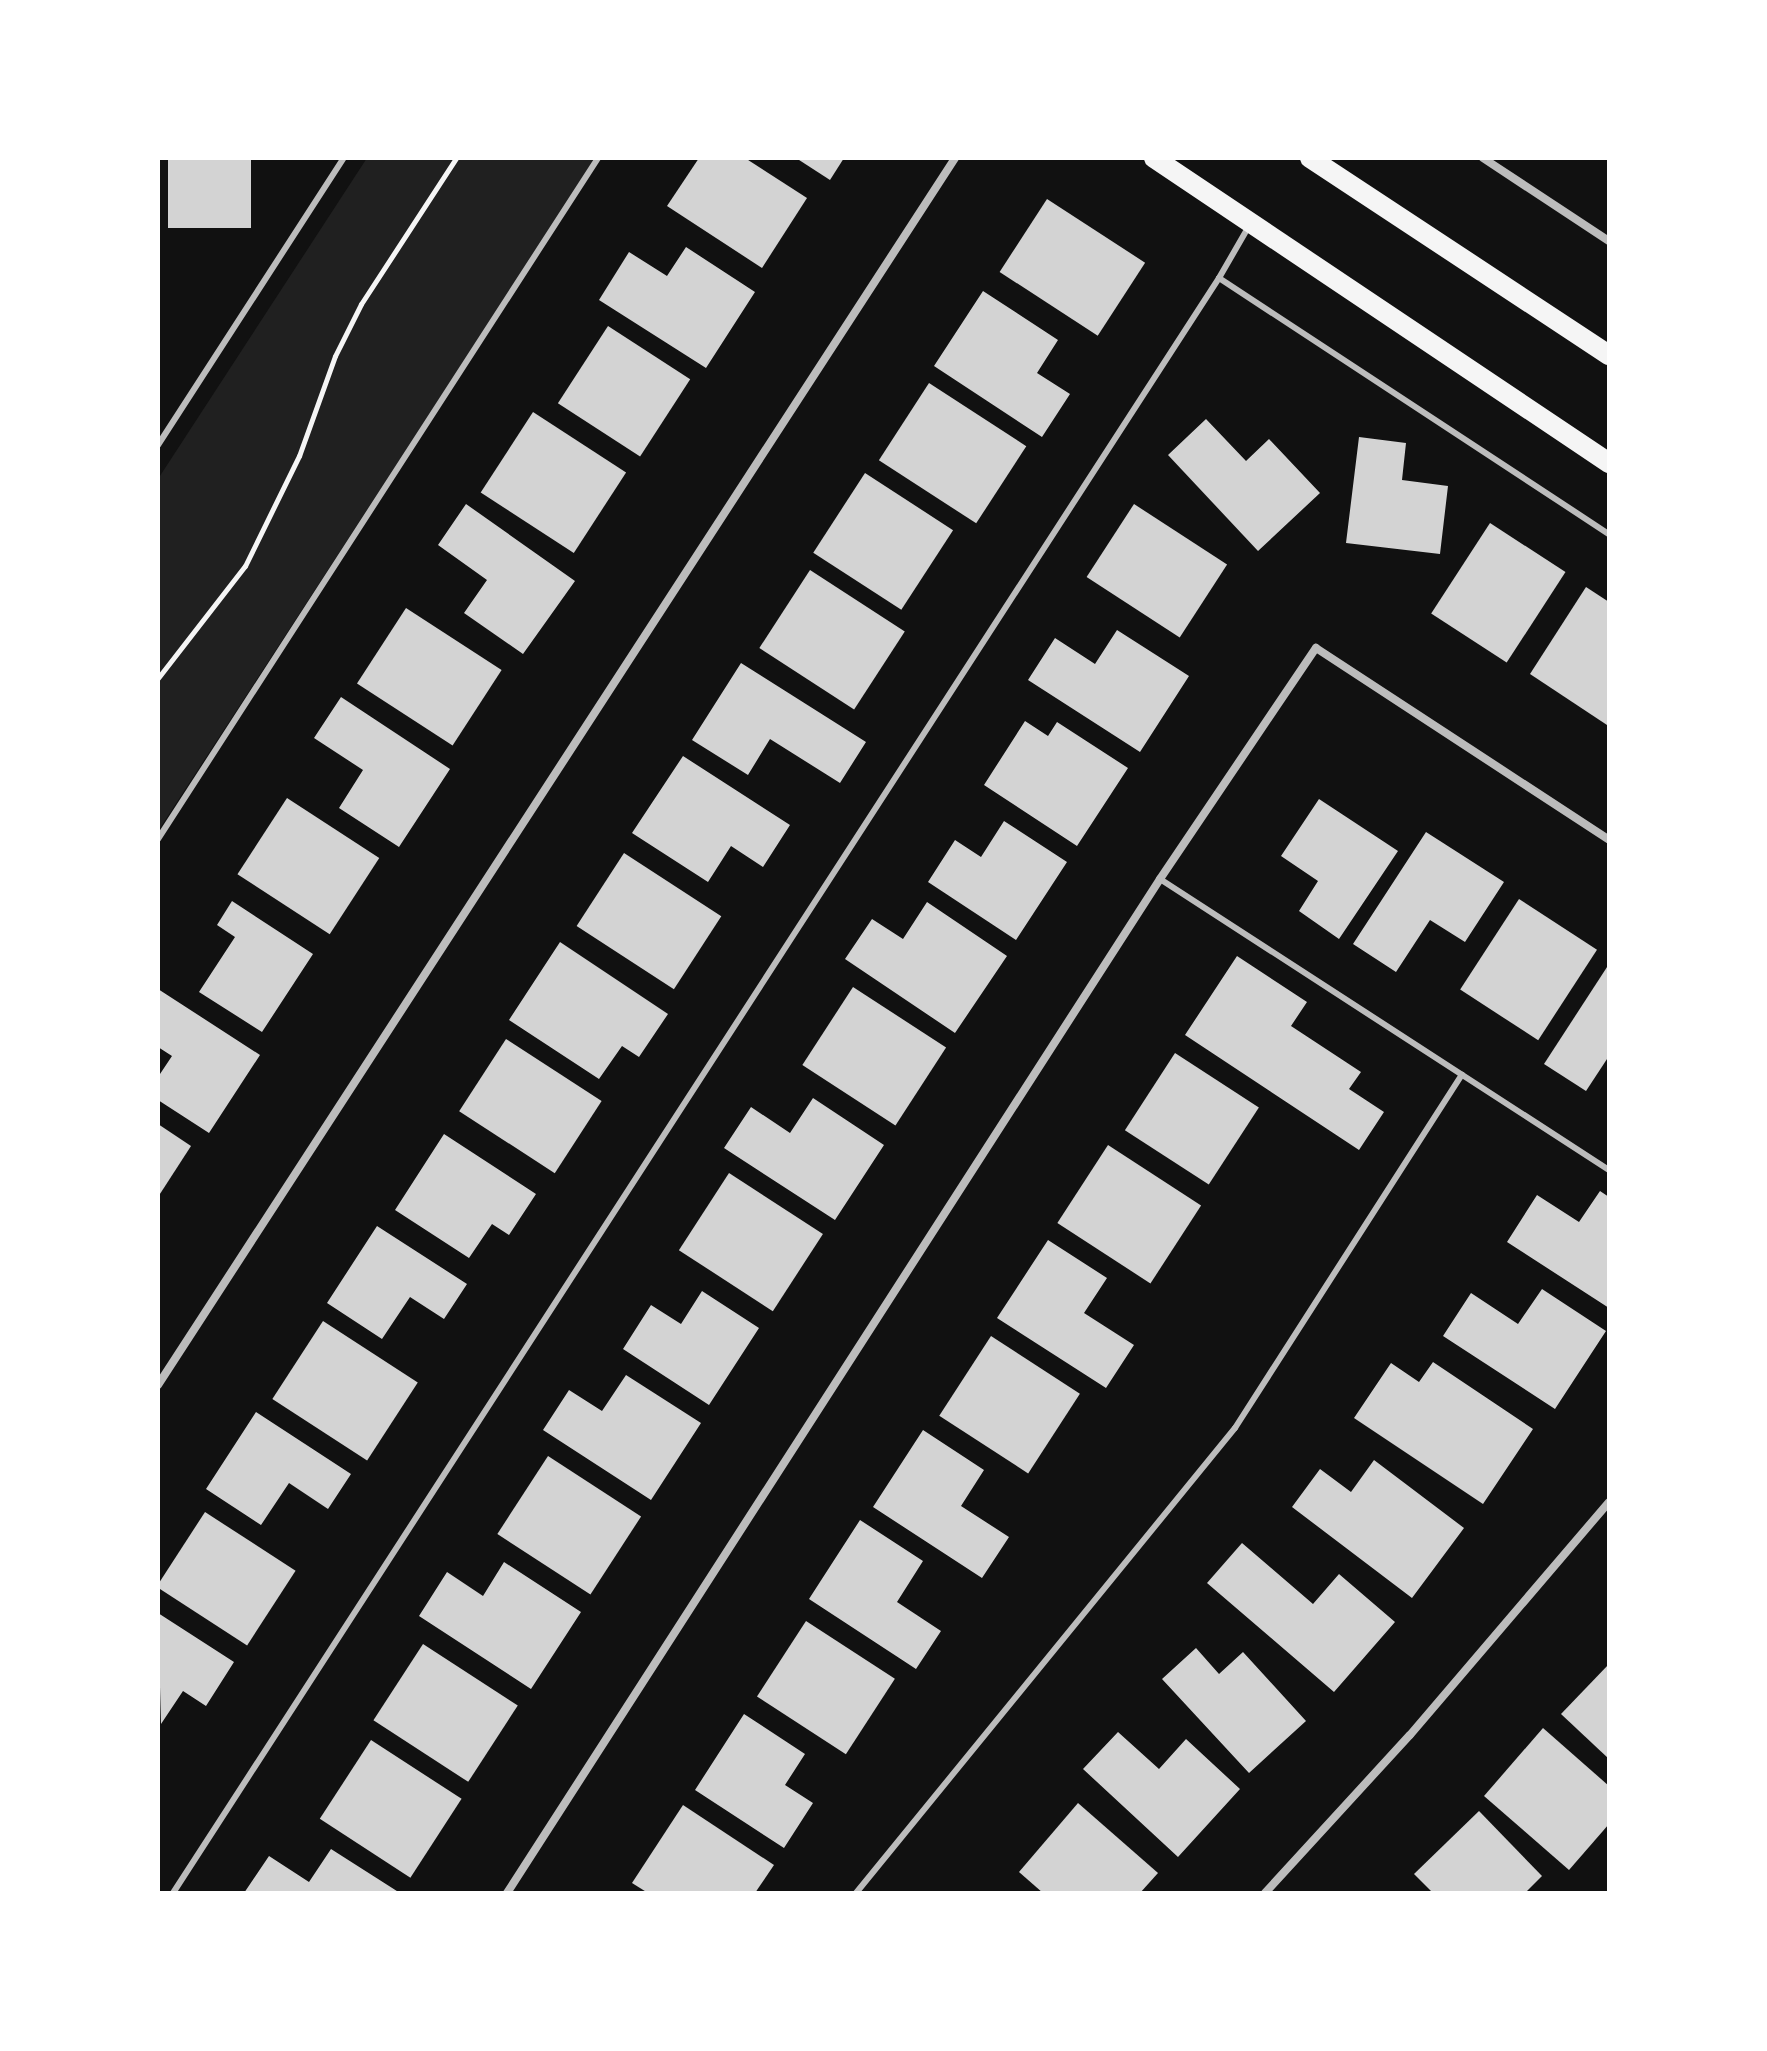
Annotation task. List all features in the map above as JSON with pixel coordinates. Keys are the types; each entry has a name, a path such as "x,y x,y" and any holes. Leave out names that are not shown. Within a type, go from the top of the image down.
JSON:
{"main road":[{"path":"1154,158 1609,463"},
{"path":"1310,158 1609,355"}],"street":[{"path":"158,1385 955,158"},
{"path":"1483,158 1609,241"},
{"path":"507,1893 1160,879 1316,648 1609,840"},
{"path":"1265,1893 1410,1735 1609,1502"}],"lane":[{"path":"158,445 344,158"},
{"path":"158,839 598,158"},
{"path":"173,1893 1219,278 1251,223"},
{"path":"1219,278 1609,534"},
{"path":"1160,879 1609,1170"},
{"path":"856,1893 1235,1428 1462,1075"}],"path":[{"path":"158,678 245,566 299,456 335,356 361,304 456,158"}],"shaded area":[{"path":"367,158 596,158 158,831 158,479"}],"building":[{"path":"168,158 251,158 251,228 168,228"},
{"path":"699,158 745,158 807,198 762,268 667,206"},
{"path":"796,158 844,158 830,180"},
{"path":"1047,199 1145,263 1098,336 1000,272"},
{"path":"686,247 755,292 706,368 599,300 629,252 667,276"},
{"path":"983,291 1058,340 1037,373 1070,394 1042,437 934,366"},
{"path":"608,326 690,379 640,457 558,403"},
{"path":"929,383 1026,446 976,523 879,460"},
{"path":"533,412 626,472 574,553 481,493"},
{"path":"1206,419 1246,461 1269,439 1320,493 1258,551 1168,455"},
{"path":"1359,437 1406,443 1402,480 1448,486 1440,554 1346,543"},
{"path":"865,473 953,530 901,610 813,553"},
{"path":"466,504 575,581 523,654 464,613 487,580 438,545"},
{"path":"1134,504 1227,564 1180,637 1087,577"},
{"path":"1490,523 1565,572 1507,663 1431,614"},
{"path":"810,570 905,632 854,710 759,648"},
{"path":"1586,587 1609,602 1607,725 1530,674"},
{"path":"406,608 502,670 453,746 357,683"},
{"path":"1117,630 1189,676 1140,752 1028,680 1055,638 1095,664"},
{"path":"741,663 866,742 840,783 770,739 748,775 692,740"},
{"path":"341,697 450,769 399,847 339,808 363,770 314,738"},
{"path":"1025,721 1048,736 1057,722 1128,768 1077,846 984,785"},
{"path":"683,756 790,825 763,867 731,846 708,882 632,833"},
{"path":"287,798 379,858 330,934 237,874"},
{"path":"1319,799 1398,851 1339,939 1299,911 1318,881 1281,856"},
{"path":"1004,821 1067,862 1016,940 928,882 955,840 981,857"},
{"path":"1426,832 1504,882 1465,942 1430,920 1396,972 1353,944"},
{"path":"624,853 721,916 674,989 577,926"},
{"path":"1519,899 1597,950 1538,1040 1460,990"},
{"path":"232,901 313,954 262,1032 199,992 235,937 217,925"},
{"path":"927,902 1007,956 955,1033 845,959 872,919 903,939"},
{"path":"560,942 668,1014 639,1057 622,1046 599,1079 509,1020"},
{"path":"1237,956 1307,1002 1291,1026 1361,1072 1349,1089 1384,1112 1359,1150 1185,1035"},
{"path":"1609,964 1609,1056 1586,1091 1544,1064"},
{"path":"853,987 946,1047 895,1125 802,1065"},
{"path":"158,989 260,1055 209,1133 158,1100 158,1077 172,1056 158,1047"},
{"path":"506,1039 602,1101 555,1173 459,1111"},
{"path":"1175,1053 1259,1107 1209,1185 1125,1130"},
{"path":"813,1098 884,1145 835,1220 724,1148 751,1107 790,1133"},
{"path":"158,1124 191,1146 158,1197"},
{"path":"444,1134 536,1194 509,1235 492,1224 469,1258 395,1210"},
{"path":"1108,1145 1201,1205 1150,1283 1057,1223"},
{"path":"729,1173 823,1234 773,1311 679,1250"},
{"path":"1600,1191 1609,1197 1609,1308 1507,1242 1537,1195 1579,1222"},
{"path":"377,1226 467,1284 444,1319 410,1297 382,1339 327,1303"},
{"path":"1048,1240 1107,1278 1084,1313 1134,1345 1106,1388 997,1318"},
{"path":"1542,1289 1606,1331 1555,1409 1443,1336 1471,1293 1518,1324"},
{"path":"702,1291 759,1328 709,1405 623,1349 651,1305 681,1324"},
{"path":"323,1321 418,1383 367,1461 272,1399"},
{"path":"991,1336 1080,1394 1028,1473 939,1416"},
{"path":"1433,1362 1533,1429 1483,1504 1354,1418 1391,1363 1419,1382"},
{"path":"626,1375 701,1423 651,1500 543,1430 569,1390 602,1411"},
{"path":"256,1412 351,1474 328,1509 289,1483 261,1525 206,1489"},
{"path":"923,1430 984,1470 961,1506 1009,1537 982,1578 873,1507"},
{"path":"548,1456 641,1516 590,1594 497,1534"},
{"path":"1374,1460 1464,1528 1412,1598 1292,1507 1320,1469 1351,1492"},
{"path":"205,1512 296,1571 247,1645 158,1588"},
{"path":"860,1520 923,1561 897,1602 941,1631 916,1669 809,1599"},
{"path":"1242,1543 1313,1604 1339,1574 1395,1622 1334,1692 1207,1583"},
{"path":"504,1562 581,1612 531,1689 419,1616 447,1572 483,1596"},
{"path":"158,1613 234,1662 206,1706 183,1691 161,1724"},
{"path":"806,1621 895,1679 846,1754 757,1696"},
{"path":"423,1644 518,1706 468,1782 373,1720"},
{"path":"1196,1648 1219,1674 1243,1652 1306,1721 1249,1773 1162,1679"},
{"path":"1609,1664 1609,1759 1561,1714"},
{"path":"744,1714 805,1754 785,1785 813,1803 784,1848 695,1790"},
{"path":"1543,1728 1609,1786 1609,1824 1569,1870 1484,1796"},
{"path":"1118,1732 1159,1769 1186,1739 1240,1789 1178,1857 1083,1769"},
{"path":"371,1740 462,1799 410,1878 320,1819"},
{"path":"1078,1803 1158,1873 1140,1893 1043,1893 1019,1872"},
{"path":"683,1805 774,1865 755,1893 648,1893 632,1883"},
{"path":"1479,1811 1542,1876 1525,1893 1433,1893 1414,1874"},
{"path":"331,1849 400,1893 244,1893 269,1856 309,1882"}]}
